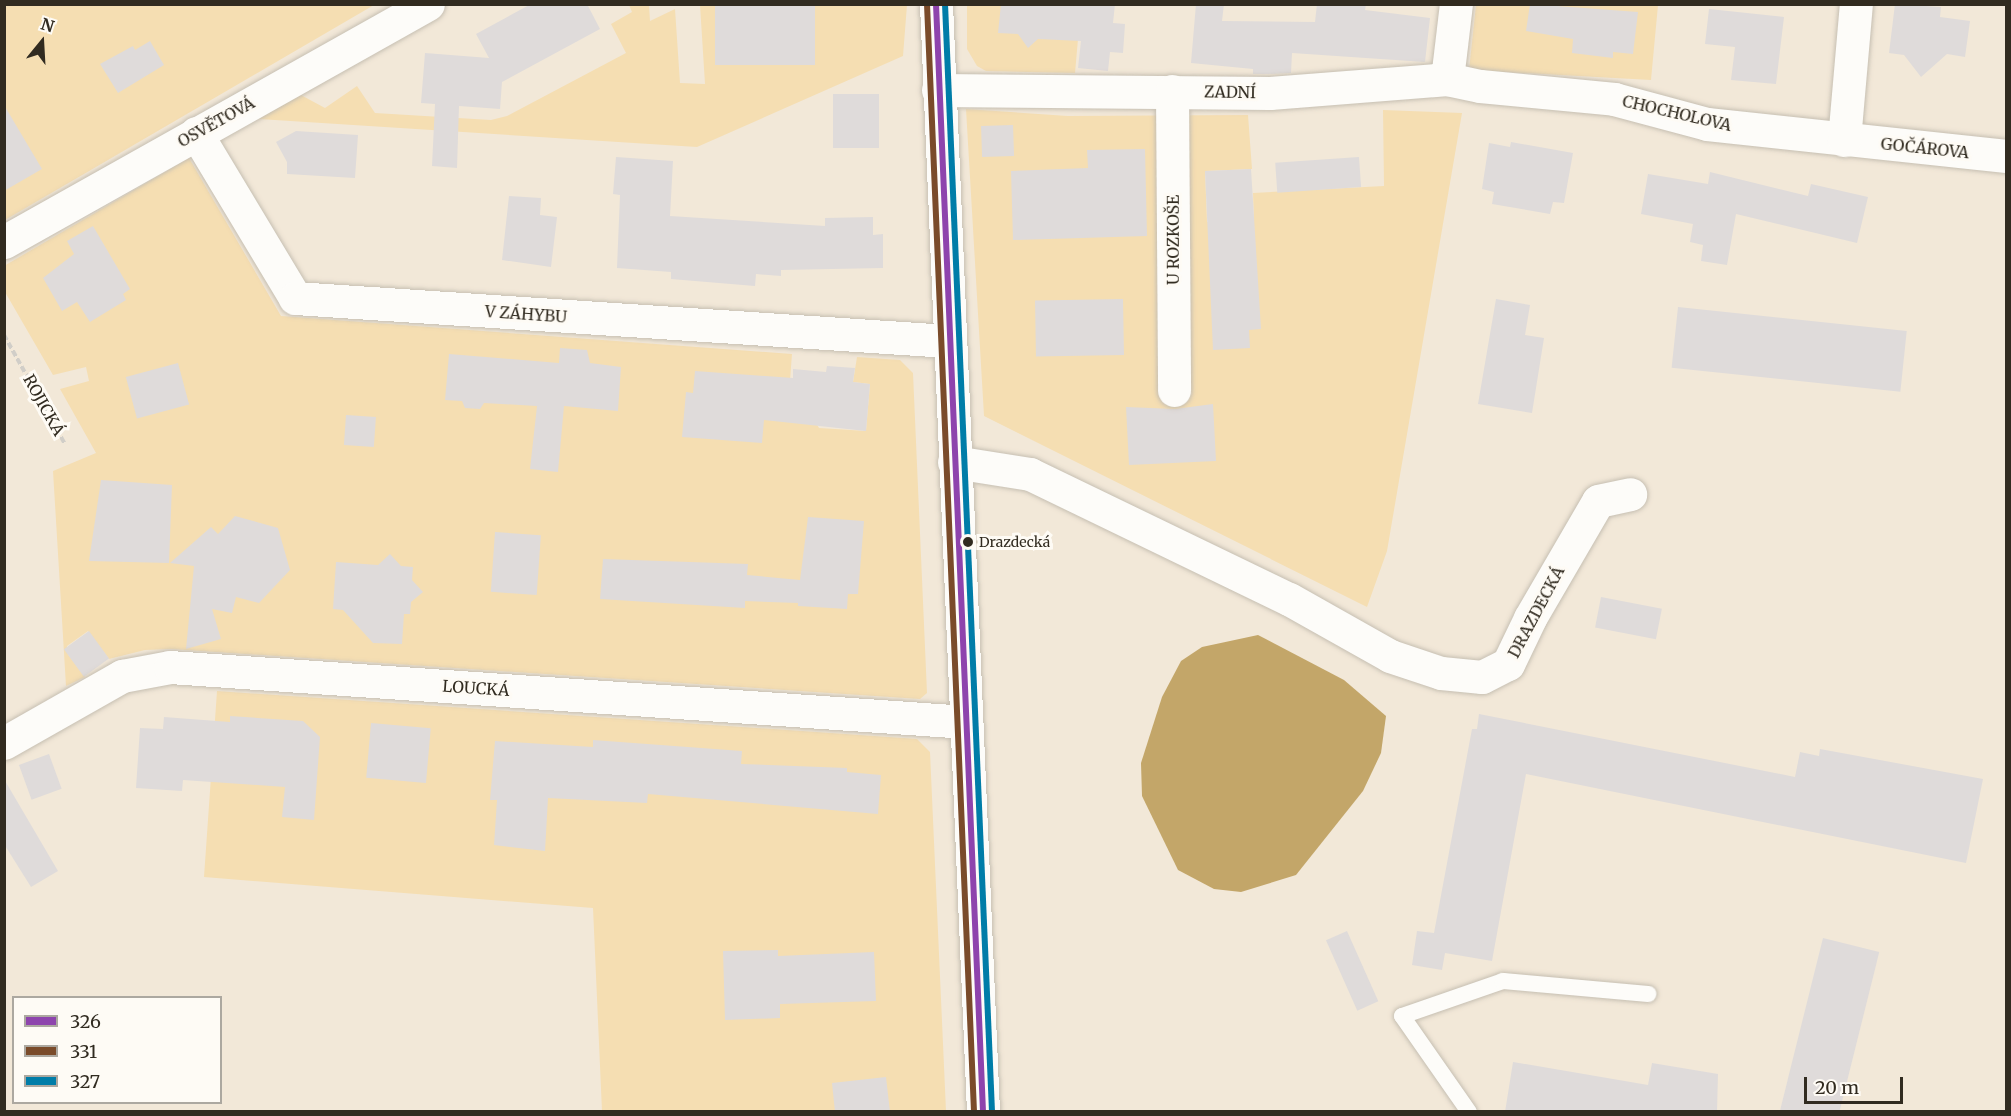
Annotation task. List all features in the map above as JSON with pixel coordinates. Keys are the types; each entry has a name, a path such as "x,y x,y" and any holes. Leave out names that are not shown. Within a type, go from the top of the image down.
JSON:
{"street":[{"name":"OSVĚTOVÁ","path":"4,242 428,4"},
{"path":"936,4 948,341 983,1112"},
{"path":"1446,79 1456,4"},
{"path":"1844,140 1856,4"},
{"name":"ZADNÍ","path":"938,90 1270,93 1446,79"},
{"name":"CHOCHOLOVA","path":"1446,79 1480,86 1614,99 1707,124 1844,140"},
{"name":"U ROZKOŠE","path":"1172,91 1174,390"},
{"name":"V ZÁHYBU","path":"196,133 295,297 948,341"},
{"name":"GOČÁROVA","path":"1844,140 2007,156"},
{"name":"DRAZDECKÁ","path":"954,462 1030,474 1289,599 1390,656 1441,673 1482,677 1508,664 1530,618 1598,501 1630,494"},
{"name":"LOUCKÁ","path":"4,743 122,676 170,667 966,722"}],"lane":[{"path":"1469,1112 1402,1016 1503,981 1648,994"}],"path":[{"name":"ROJICKÁ","path":"4,335 65,444"}],"shaded area":[{"path":"4,5 374,5 5,220"},
{"path":"629,5 649,5 650,21 675,9 680,83 705,84 700,5 907,5 903,56 697,147 259,119 299,94 325,108 357,86 375,113 491,120 507,116 626,53 611,24 632,12"},
{"path":"967,5 1081,5 1075,73 986,71 977,66 967,49"},
{"path":"1476,5 1658,5 1651,80 1469,70"},
{"path":"966,109 1068,116 1248,115 1252,169 1205,171 1207,222 1254,220 1253,193 1384,186 1383,110 1462,113 1387,551 1367,607 984,416"},
{"path":"189,158 281,316 792,354 788,407 808,409 819,428 866,431 870,384 853,382 857,357 900,360 913,373 927,693 920,699 171,649 145,650 109,659 88,631 67,646 67,653 85,677 66,686 53,471 96,453 60,389 89,381 86,367 53,375 5,292 4,266"},
{"path":"1258,635 1344,680 1386,716 1381,753 1363,791 1296,875 1241,892 1214,889 1178,870 1142,796 1141,763 1162,697 1181,661 1202,647"},
{"path":"217,691 917,739 930,752 946,1111 602,1111 593,908 204,877"}],"building":[{"path":"531,4 587,4 600,29 502,82 500,109 459,106 457,168 432,166 435,104 421,103 425,53 489,58 476,34"},
{"path":"715,4 815,4 815,65 715,65"},
{"path":"1001,4 1115,4 1113,23 1125,24 1123,53 1110,52 1108,71 1078,68 1081,41 1038,39 1028,48 1018,34 998,33"},
{"path":"1196,4 1224,4 1222,21 1315,22 1317,4 1366,4 1365,10 1430,18 1425,62 1292,53 1291,73 1269,74 1253,74 1253,69 1191,63"},
{"path":"1530,4 1638,12 1633,54 1613,52 1613,58 1572,53 1573,39 1526,31"},
{"path":"1895,4 1941,7 1940,17 1970,21 1965,57 1947,54 1921,77 1904,55 1889,53"},
{"path":"1709,9 1784,17 1776,84 1731,80 1735,47 1705,44"},
{"path":"150,41 164,65 118,93 100,64 133,46 135,50"},
{"path":"833,94 879,94 879,148 833,148"},
{"path":"4,105 42,169 4,191"},
{"path":"1013,125 1014,156 982,157 981,126"},
{"path":"296,131 358,135 355,178 287,174 287,162 276,142"},
{"path":"1511,142 1573,153 1564,203 1553,202 1550,214 1492,204 1494,192 1482,189 1489,143 1510,147"},
{"path":"1145,149 1147,236 1013,240 1011,171 1088,168 1087,150"},
{"path":"616,157 673,161 670,216 825,226 825,218 873,217 873,235 883,234 883,268 781,270 781,276 756,274 755,286 671,279 671,272 617,268 620,195 613,194"},
{"path":"1359,157 1361,187 1277,193 1275,163"},
{"path":"1251,169 1261,329 1249,330 1250,348 1213,350 1205,171"},
{"path":"1710,172 1808,196 1811,184 1868,197 1857,243 1736,214 1727,265 1701,261 1703,245 1690,242 1693,224 1641,214 1648,174 1708,184"},
{"path":"509,196 541,198 540,215 557,217 551,267 502,260"},
{"path":"93,226 130,289 123,294 126,300 90,322 77,302 62,311 43,278 74,254 67,241"},
{"path":"1123,299 1124,355 1036,357 1035,301"},
{"path":"1496,299 1530,305 1525,335 1544,338 1532,413 1478,404"},
{"path":"1678,307 1907,331 1900,392 1672,368"},
{"path":"560,348 587,350 590,363 621,367 618,411 564,406 558,472 530,469 537,406 484,403 480,409 465,408 462,401 445,400 449,354 559,363"},
{"path":"178,363 189,405 137,419 126,377"},
{"path":"827,366 855,368 853,382 870,384 866,431 764,420 762,443 682,437 686,392 693,393 695,371 793,378 793,369 826,372"},
{"path":"1213,404 1216,461 1129,465 1126,407 1175,409"},
{"path":"346,415 376,417 374,447 344,445"},
{"path":"101,480 172,485 169,563 89,561"},
{"path":"235,516 278,528 290,570 259,603 236,597 232,613 212,609 221,639 186,649 194,566 170,563 211,527 218,534"},
{"path":"808,517 864,521 858,594 848,594 847,609 798,606 798,603 745,601 745,608 600,599 603,559 748,564 747,575 800,580"},
{"path":"495,532 541,535 537,595 491,592"},
{"path":"390,554 401,566 413,567 412,580 423,592 411,602 410,614 404,614 402,644 373,643 343,610 333,609 336,562 378,565"},
{"path":"1601,597 1662,609 1656,639 1595,627"},
{"path":"89,631 109,659 84,677 64,649"},
{"path":"1479,714 1795,777 1800,752 1819,756 1820,749 1983,779 1966,863 1526,774 1492,961 1445,953 1442,970 1412,965 1417,931 1434,933 1472,729 1477,729"},
{"path":"230,716 303,721 320,737 314,820 282,817 285,787 183,780 182,791 136,788 140,728 163,729 164,717 230,722"},
{"path":"371,723 431,728 426,783 366,778"},
{"path":"593,740 742,751 741,764 847,768 847,772 881,775 878,814 648,794 647,803 548,798 545,851 494,845 497,800 490,800 495,741 593,747"},
{"path":"49,754 62,789 32,800 19,765"},
{"path":"4,779 58,871 31,887 4,844"},
{"path":"1347,931 1378,1001 1357,1011 1326,940"},
{"path":"1823,938 1879,952 1839,1112 1789,1112 1780,1110"},
{"path":"778,950 778,956 874,952 876,1001 780,1004 780,1018 725,1020 723,951"},
{"path":"1513,1062 1648,1085 1652,1063 1718,1074 1717,1112 1505,1112"},
{"path":"886,1077 890,1112 835,1112 832,1083"}],"transit line":[{"name":"331","path":"927,4 974,1112"},
{"name":"326","path":"936,4 983,1112"},
{"name":"327","path":"945,4 992,1112"}],"place":[{"name":"Drazdecká","path":"968,542"}]}
